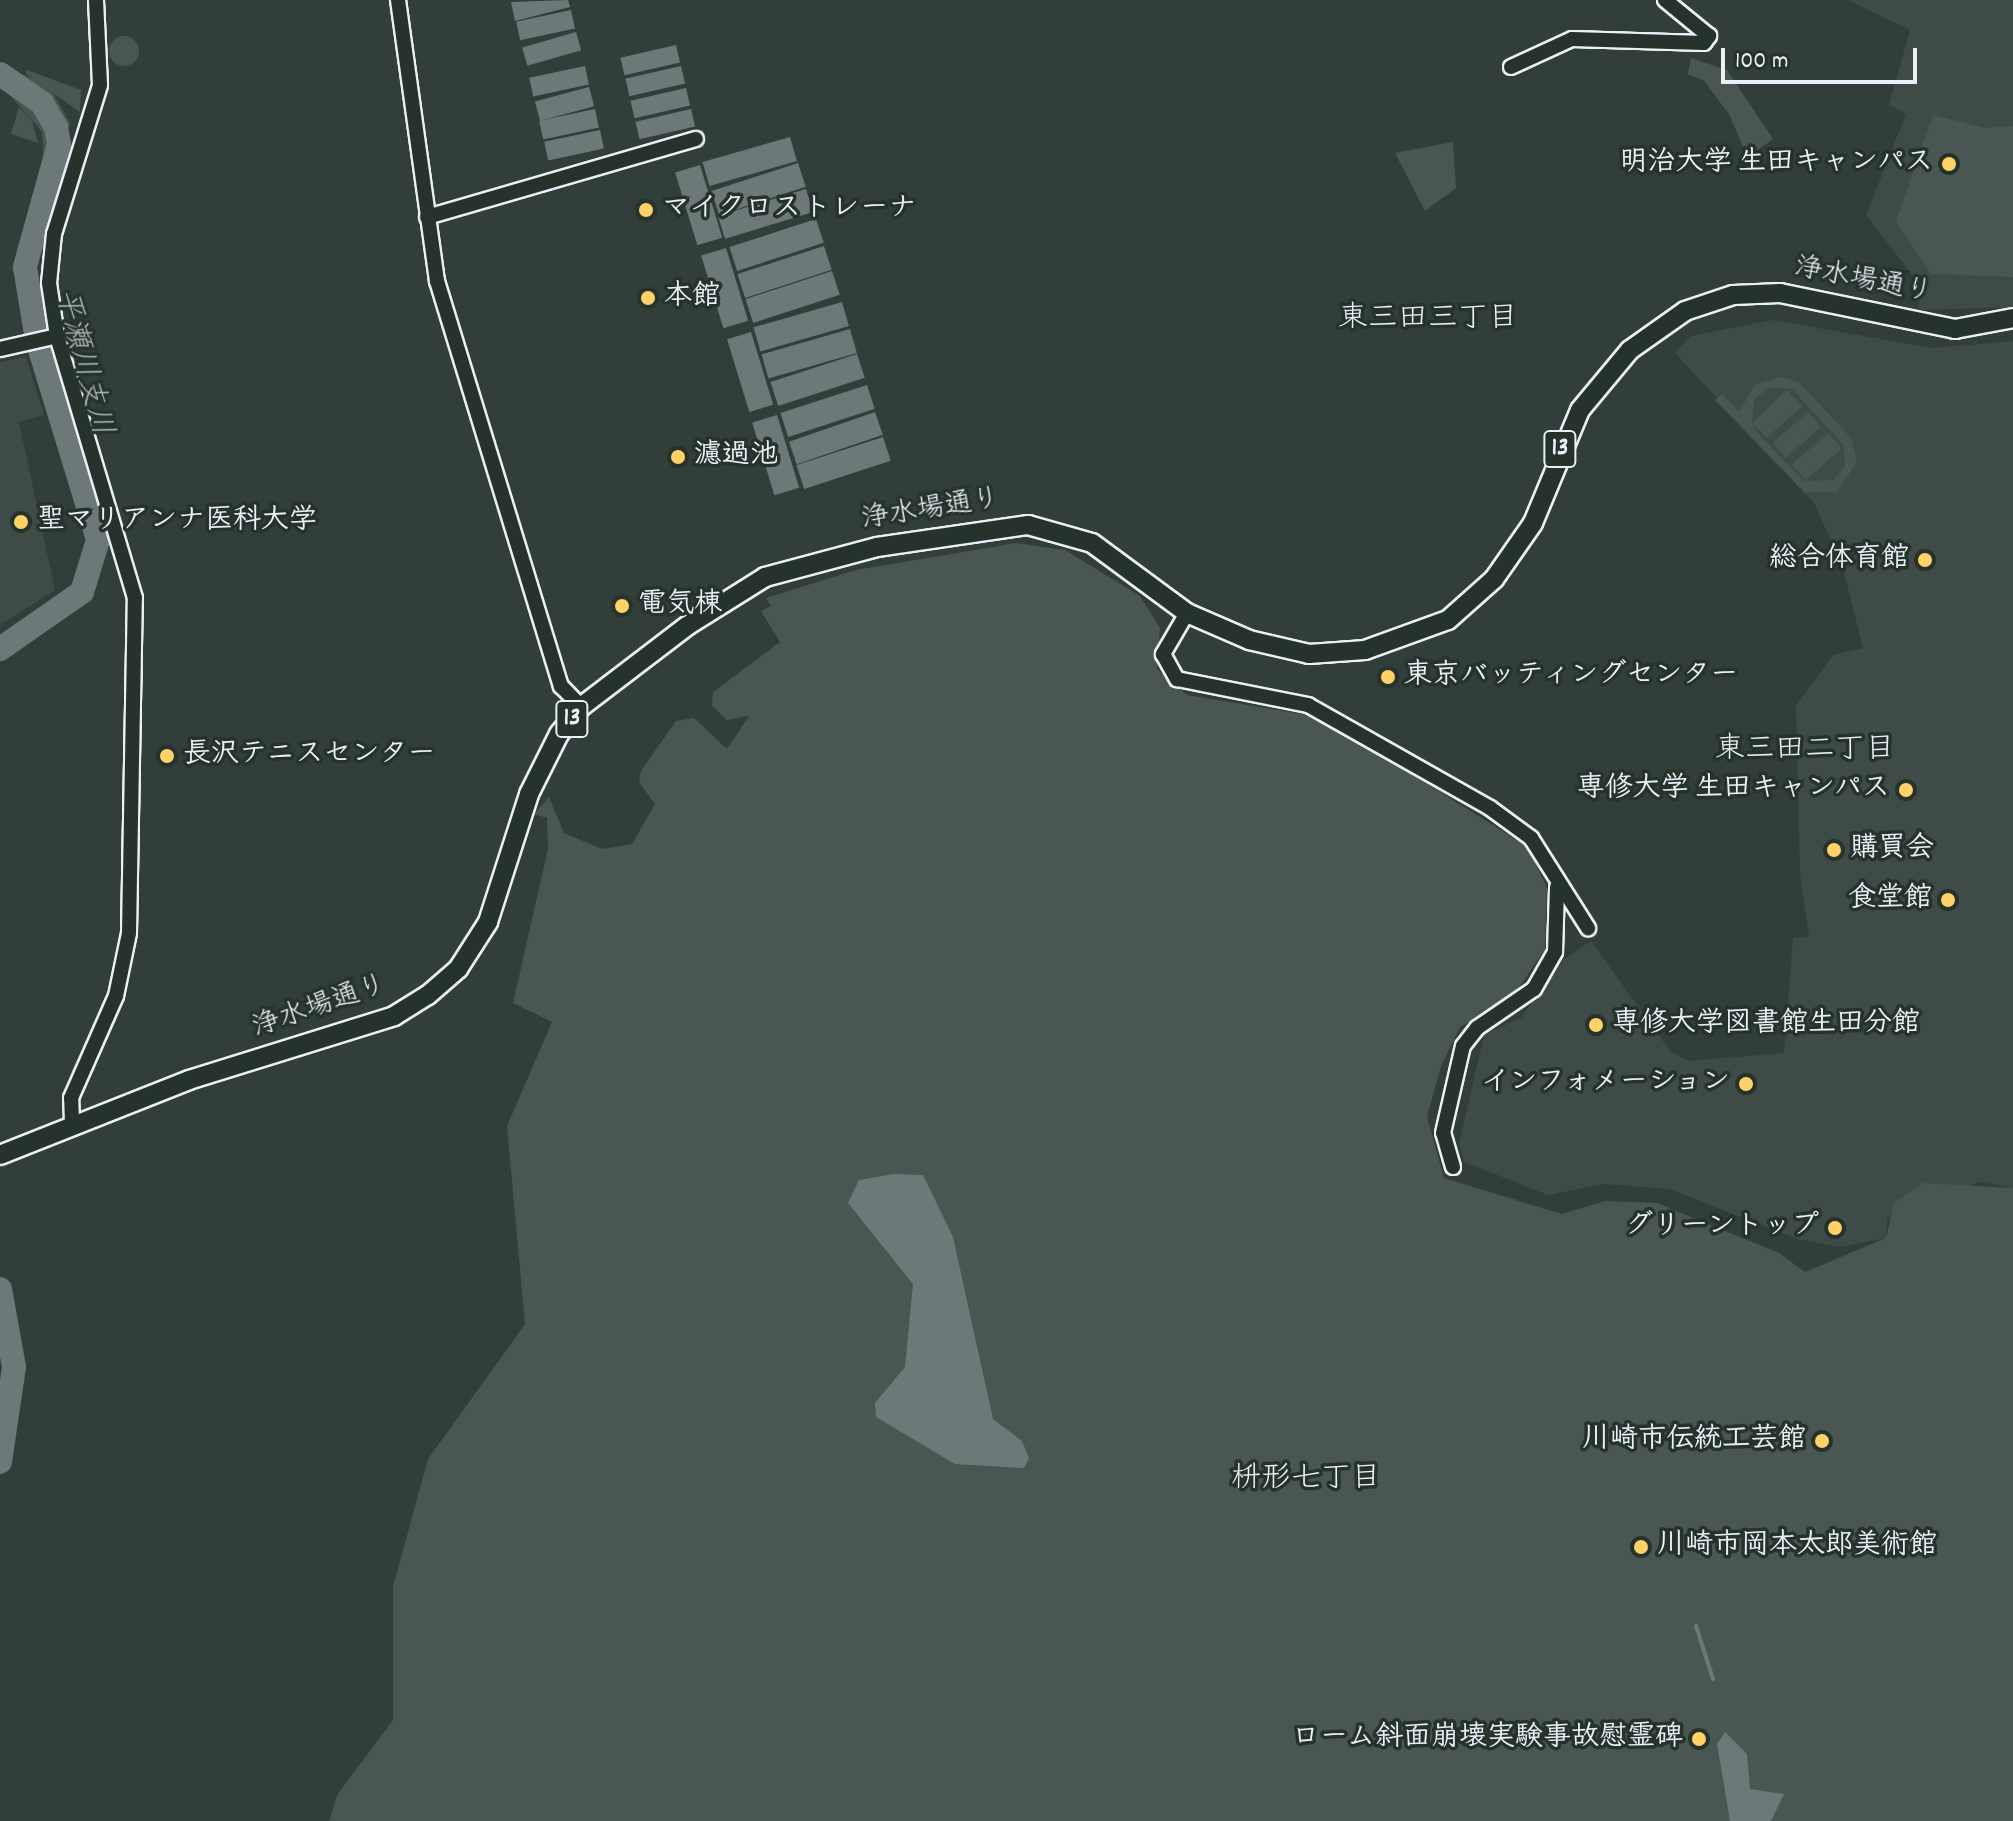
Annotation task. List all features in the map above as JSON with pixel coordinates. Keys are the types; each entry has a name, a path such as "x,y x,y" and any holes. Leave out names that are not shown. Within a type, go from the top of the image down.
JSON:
{"main road":[{"name":"浄水場通り","path":"0,1155 72,1122 375,1023 428,995 458,969 488,922 529,794 581,707 765,577 810,561 987,527 1074,534 1187,613 1249,640 1309,654 1365,650 1448,620 1508,562 1580,410 1630,350 1715,300 1805,296 1955,329 2013,318"}],"street":[{"path":"72,1122 71,1098 116,996 129,938 135,598 45,339 50,258 100,85 96,0"},
{"path":"398,0 437,281 557,670 581,707"},
{"path":"1511,67 1572,39 1597,36 1704,43 1709,36 1665,0"},
{"path":"427,217 696,139"},
{"path":"0,349 45,339"},
{"path":"1187,613 1163,654 1177,679 1330,715 1514,823 1538,848 1557,887 1588,928"},
{"path":"1453,1167 1443,1133 1463,1046 1477,1028 1522,1003 1541,977 1555,952 1557,887"}],"shaded area":[{"path":"568,0 570,7 515,21 511,2"},
{"name":"明治大学 生田キャンパス","path":"1848,0 2013,0 2013,307 1919,310 1918,282 1866,215 1906,114 1889,105 1910,30"},
{"path":"571,10 575,29 520,40 516,22"},
{"path":"576,32 581,50 527,66 522,47"},
{"path":"124,36 134,41 139,51 134,61 124,66 114,61 109,51 114,41"},
{"path":"676,45 680,63 625,75 620,58"},
{"path":"1691,58 1727,70 1773,139 1751,155 1745,151 1729,114 1704,81 1688,74"},
{"path":"1,66 34,79 53,93 70,123 60,161 62,134 47,94"},
{"path":"585,66 589,85 533,96 529,78"},
{"path":"681,66 685,84 630,96 625,79"},
{"path":"27,70 81,90 80,112 26,74"},
{"path":"0,84 40,106 57,137 45,179 42,132"},
{"path":"589,87 594,106 540,121 535,101"},
{"path":"686,88 690,106 635,118 630,101"},
{"path":"19,107 32,121 38,143 11,134"},
{"path":"595,109 599,128 543,139 539,121"},
{"path":"691,109 695,127 640,139 635,122"},
{"path":"1933,115 1986,128 2013,126 2013,277 1931,274 1896,221"},
{"path":"600,130 604,149 548,160 544,142"},
{"path":"790,137 797,161 709,186 703,162"},
{"path":"1453,142 1456,188 1425,211 1395,153"},
{"path":"798,163 806,187 719,215 711,191"},
{"path":"700,165 722,238 697,245 675,173"},
{"path":"806,189 813,212 725,239 718,216"},
{"path":"816,219 824,243 737,271 729,247"},
{"path":"824,246 832,270 745,298 737,274"},
{"path":"726,248 748,321 723,328 701,256"},
{"path":"832,271 840,295 753,323 745,299"},
{"path":"842,302 849,326 760,351 754,327"},
{"name":"専修大学 生田キャンパス","path":"1772,320 1933,348 2013,341 2013,1188 1979,1182 1887,1218 1886,1238 1840,1247 1797,1239 1670,1189 1604,1184 1548,1195 1464,1162 1459,1144 1484,1035 1522,1017 1558,963 1591,941 1670,1051 1688,1061 1784,1053 1793,938 1809,936 1800,874 1796,706 1833,655 1863,648 1842,564 1814,503 1675,353 1691,336"},
{"path":"850,329 857,353 768,378 762,354"},
{"path":"751,332 773,405 749,412 727,339"},
{"path":"857,354 865,378 778,406 770,382"},
{"name":"聖マリアンナ医科大学","path":"26,357 44,415 19,422 55,590 0,625 0,362"},
{"path":"1781,377 1799,382 1851,438 1857,462 1837,492 1804,492 1715,400 1722,394 1739,412 1755,384","holes":["1769,388 1792,389 1843,444 1845,466 1834,480 1804,481 1754,429 1754,399"]},
{"path":"867,385 875,409 788,437 780,413"},
{"path":"1787,390 1802,406 1767,438 1752,423"},
{"path":"875,412 883,435 797,464 789,442"},
{"path":"1808,412 1821,427 1786,458 1773,443"},
{"path":"777,415 799,488 774,495 752,423"},
{"path":"1828,433 1842,449 1806,480 1792,464"},
{"path":"883,437 891,461 804,489 796,465"},
{"path":"1016,543 1065,550 1140,596 1160,628 1157,669 1187,695 1320,717 1528,847 1547,888 1545,949 1512,998 1460,1027 1441,1066 1427,1117 1444,1178 1562,1214 1605,1201 1657,1203 1779,1253 1805,1272 1886,1238 1894,1203 1923,1183 2013,1188 2013,1821 329,1821 337,1795 393,1720 393,1587 428,1459 525,1324 507,1126 552,1022 513,1003 548,849 547,818 534,814 549,797 564,833 602,849 632,844 655,804 639,782 641,771 676,721 694,718 727,749 749,716 727,720 712,706 713,692 780,642 761,611 771,606 766,598 856,570"},
{"path":"894,1174 923,1175 953,1237 993,1419 1022,1441 1029,1458 1024,1468 955,1464 876,1417 875,1403 905,1367 913,1284 848,1203 859,1180"},
{"path":"1725,1732 1747,1754 1750,1789 1784,1794 1771,1821 1730,1821 1717,1744"}],"waterway":[{"name":"平瀬川支川","path":"0,74 42,103 56,127 59,144 25,267 37,340 98,540 82,592 0,649"},
{"name":"平瀬川支川","path":"0,1289 14,1367 0,1462"},
{"path":"1696,1626 1713,1679"}],"place":[{"name":"明治大学 生田キャンパス","path":"1949,164"},
{"name":"マイクロストレーナ","path":"646,210"},
{"name":"本館","path":"648,298"},
{"name":"濾過池","path":"678,457"},
{"name":"聖マリアンナ医科大学","path":"21,522"},
{"name":"総合体育館","path":"1925,560"},
{"name":"電気棟","path":"622,606"},
{"name":"東京バッティングセンター","path":"1388,677"},
{"name":"長沢テニスセンター","path":"167,756"},
{"name":"専修大学 生田キャンパス","path":"1906,790"},
{"name":"購買会","path":"1834,850"},
{"name":"食堂館","path":"1948,900"},
{"name":"専修大学図書館生田分館","path":"1596,1025"},
{"name":"インフォメーション","path":"1746,1084"},
{"name":"グリーントップ","path":"1835,1228"},
{"name":"川崎市伝統工芸館","path":"1822,1441"},
{"name":"川崎市岡本太郎美術館","path":"1641,1547"},
{"name":"ローム斜面崩壊実験事故慰霊碑","path":"1699,1739"}],"district":[{"name":"東三田三丁目","path":"1428,321"},
{"name":"東三田二丁目","path":"1805,752"},
{"name":"枡形七丁目","path":"1306,1481"}]}
